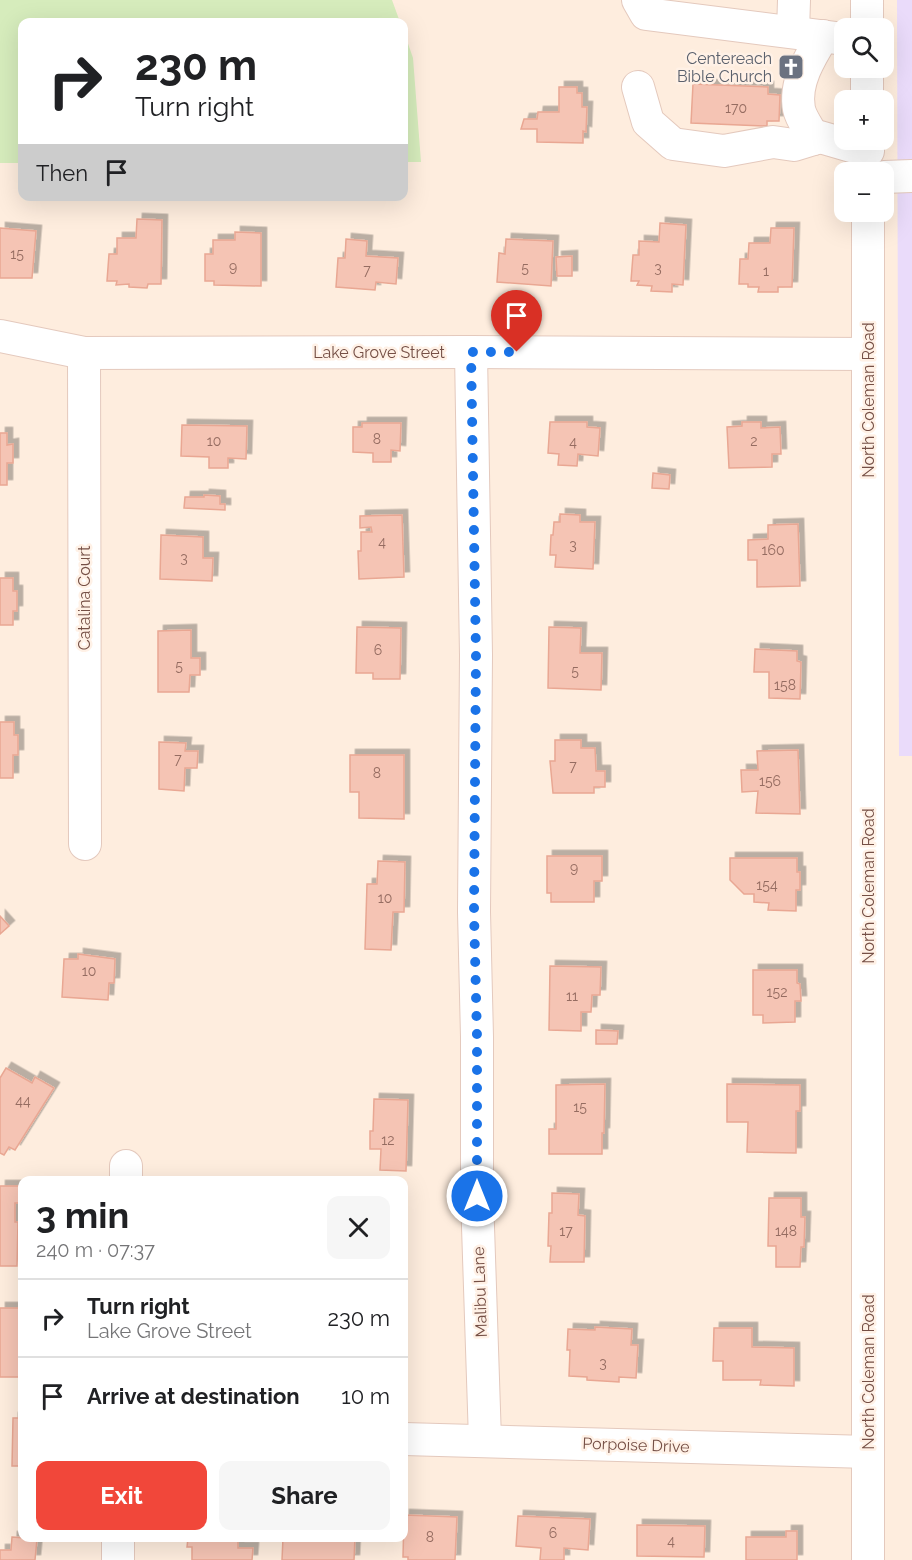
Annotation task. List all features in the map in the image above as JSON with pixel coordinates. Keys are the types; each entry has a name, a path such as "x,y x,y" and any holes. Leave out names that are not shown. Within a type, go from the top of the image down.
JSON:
{"street":[{"path":"638,0 646,14 820,36"},
{"path":"794,0 820,36"},
{"path":"867,0 867,18"},
{"path":"814,139 799,110 799,87 820,36"},
{"path":"638,87 648,122 673,144 724,151 773,142 795,145 820,137 912,176"},
{"name":"North Coleman Road","path":"868,222 868,1560"},
{"name":"Lake Grove Street","path":"0,336 84,353 868,354"},
{"name":"Malibu Lane","path":"471,352 476,655 474,912 477,1196 485,1440"},
{"name":"Catalina Court","path":"84,353 85,844"},
{"name":"Porpoise Drive","path":"408,1439 868,1452"},
{"path":"118,1542 118,1560"}],"shaded area":[{"path":"897,0 912,0 912,756 899,756"}],"green space":[{"path":"0,0 392,0 399,18 18,18 18,163 0,163"},
{"path":"408,44 413,58 421,162 408,162"}],"building":[{"path":"693,84 768,87 768,94 780,95 779,121 767,121 767,126 691,123"},
{"path":"559,87 577,87 577,93 582,93 582,107 587,107 583,143 537,142 537,129 521,129 524,119 537,119 538,112 559,112"},
{"path":"137,219 162,220 161,284 148,284 147,288 129,287 129,284 116,285 117,281 107,281 109,254 117,254 117,238 136,238"},
{"path":"660,223 686,225 683,285 672,284 672,292 651,291 652,286 637,285 639,281 631,281 633,255 639,255 639,241 659,242"},
{"path":"0,228 36,231 32,278 0,278"},
{"path":"771,228 794,228 792,287 778,287 778,292 758,292 759,287 739,284 740,259 748,259 749,243 770,243"},
{"path":"235,232 261,233 261,286 214,285 214,281 205,281 205,254 213,254 213,240 235,240"},
{"path":"346,239 367,241 366,256 398,258 396,284 376,282 375,290 336,287 338,258 345,258"},
{"path":"506,239 553,241 551,286 497,282 499,253 505,254"},
{"path":"572,256 572,276 557,276 556,257"},
{"path":"550,422 587,422 587,427 600,428 598,456 578,454 577,466 558,465 559,454 548,453"},
{"path":"742,422 761,422 761,428 780,427 781,454 772,454 772,467 729,468 727,427 742,426"},
{"path":"362,423 401,423 400,451 391,450 391,462 373,462 373,453 353,452 353,427 362,427"},
{"path":"182,425 247,426 246,459 228,458 228,468 209,468 209,457 181,456"},
{"path":"0,433 7,433 7,445 13,444 13,463 7,463 7,485 0,485"},
{"path":"653,473 670,475 669,489 652,488"},
{"path":"204,495 220,496 220,504 225,504 225,510 184,508 185,497 204,497"},
{"path":"560,514 580,515 580,522 595,522 593,569 555,567 556,555 550,555 551,535 553,535 554,522 560,522"},
{"path":"402,515 404,577 359,579 358,551 361,551 361,532 372,532 371,527 360,528 360,516"},
{"path":"798,524 800,586 757,587 757,560 748,560 748,540 768,539 768,525"},
{"path":"161,535 203,537 203,558 213,558 212,581 160,579"},
{"path":"0,578 13,578 13,591 17,591 17,611 13,611 13,625 0,625"},
{"path":"357,627 401,628 400,679 373,679 373,673 356,673"},
{"path":"549,627 581,628 580,653 602,653 601,690 548,688"},
{"path":"191,630 191,658 200,658 200,675 190,675 189,692 158,692 158,631"},
{"path":"755,649 797,651 797,661 801,662 800,699 769,698 769,672 754,672"},
{"path":"0,722 14,722 14,735 18,735 18,755 13,755 13,778 0,778"},
{"path":"555,740 581,740 581,748 595,748 596,771 605,771 605,787 594,787 594,793 553,793 550,761 555,761"},
{"path":"159,742 186,743 185,751 198,751 197,768 185,768 184,791 159,789"},
{"path":"798,750 800,814 756,813 758,791 742,792 741,770 758,770 757,751"},
{"path":"350,755 404,755 404,819 359,818 359,792 350,792"},
{"path":"547,856 602,856 602,881 594,881 594,902 551,902 551,893 547,893"},
{"path":"730,858 797,858 800,890 796,890 796,911 768,910 769,903 754,902 754,894 744,894 730,880"},
{"path":"378,861 405,862 404,912 393,912 391,950 365,949 367,884 377,884"},
{"path":"0,916 9,926 0,934"},
{"path":"78,954 115,959 114,983 109,983 108,1000 62,997 64,959 78,959"},
{"path":"550,966 601,967 600,995 592,995 591,1012 581,1012 581,1031 549,1030"},
{"path":"753,970 797,970 801,1001 795,1001 795,1022 763,1023 763,1015 753,1015"},
{"path":"596,1030 618,1031 617,1044 596,1044"},
{"path":"6,1068 32,1083 35,1077 54,1088 15,1150 9,1147 4,1155 0,1153 0,1078"},
{"path":"605,1084 602,1154 549,1154 549,1129 556,1129 556,1085"},
{"path":"727,1084 800,1085 800,1111 796,1111 796,1153 747,1152 748,1122 727,1122"},
{"path":"374,1099 408,1100 406,1171 380,1170 381,1149 370,1149"},
{"path":"0,1186 18,1186 18,1203 15,1203 15,1222 18,1222 17,1266 0,1266"},
{"path":"552,1193 579,1194 578,1215 585,1216 584,1262 550,1262 551,1246 548,1246"},
{"path":"769,1198 801,1198 801,1217 805,1217 804,1247 801,1247 800,1267 776,1267 776,1246 768,1246"},
{"path":"0,1308 18,1308 18,1377 0,1377"},
{"path":"595,1327 632,1329 631,1345 638,1345 636,1378 619,1377 619,1382 587,1380 587,1377 569,1376 568,1329 595,1330"},
{"path":"714,1328 752,1328 752,1347 794,1348 794,1386 760,1385 761,1380 723,1380 723,1361 713,1361"},
{"path":"13,1418 18,1418 18,1466 12,1466"},
{"path":"408,1515 457,1517 455,1560 408,1560 408,1557 403,1557 403,1542 408,1542"},
{"path":"518,1516 590,1519 588,1550 564,1548 564,1560 540,1560 541,1548 516,1546"},
{"path":"637,1525 705,1526 704,1557 637,1556"},
{"path":"786,1531 797,1531 797,1560 746,1560 746,1537 786,1537"},
{"path":"12,1537 18,1537 18,1542 37,1542 35,1560 0,1560 0,1550 11,1550"},
{"path":"188,1542 238,1542 238,1548 253,1548 252,1560 192,1560 192,1547 187,1547"},
{"path":"283,1542 355,1542 354,1560 282,1560"}],"place":[{"name":"Centereach Bible Church","path":"791,67"}],"route":[{"path":"477,1196 474,912 476,655 471,352 517,352"}]}
